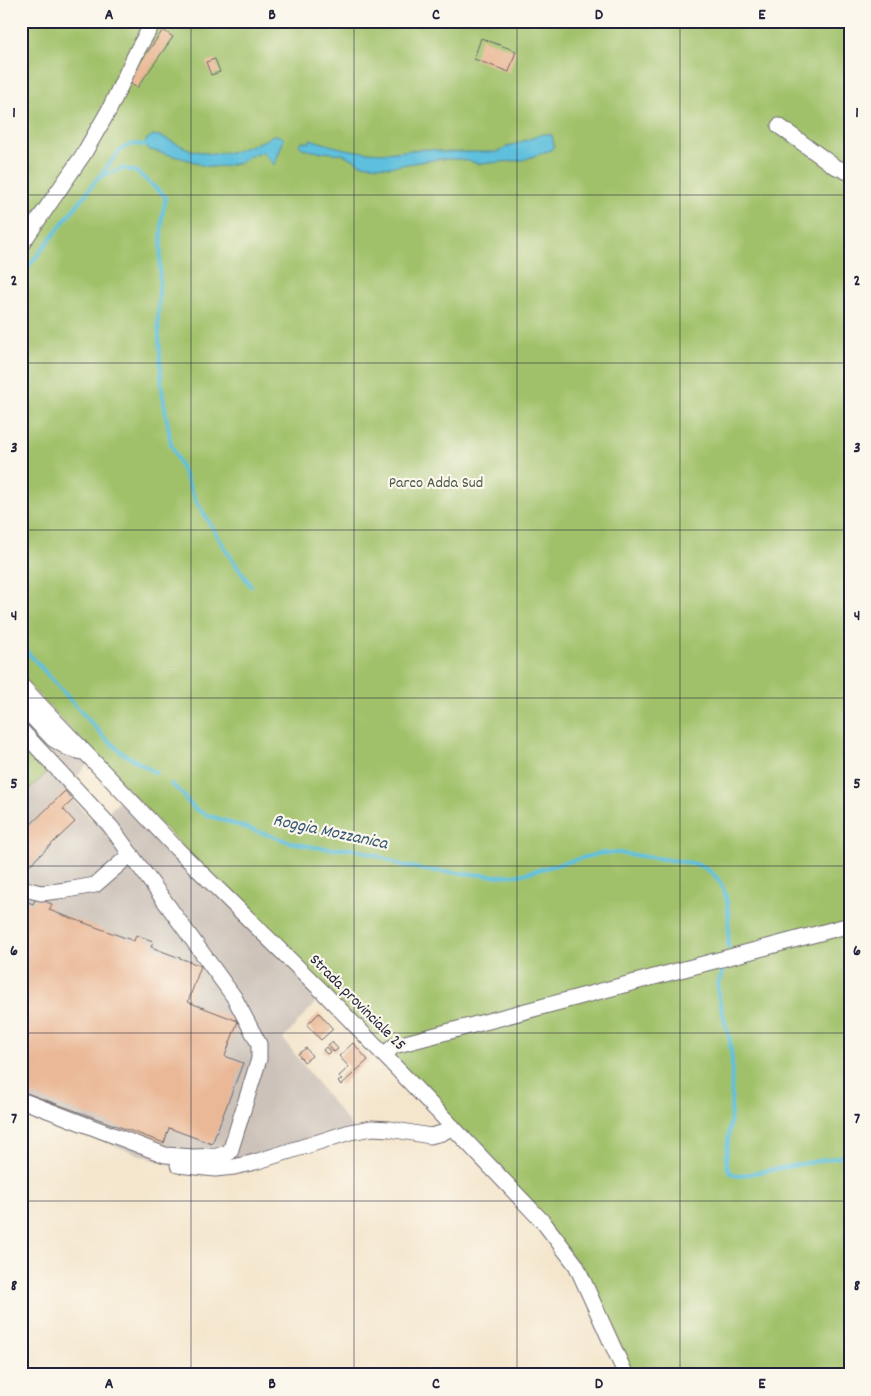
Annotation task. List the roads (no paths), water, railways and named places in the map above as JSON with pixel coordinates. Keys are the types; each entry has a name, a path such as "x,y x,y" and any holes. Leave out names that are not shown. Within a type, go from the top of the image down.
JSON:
{"street":[{"path":"21,245 83,156 109,110 138,49 154,21"},
{"path":"780,126 834,166 850,173"},
{"name":"Strada provinciale 25","path":"21,685 178,849 324,993 544,1223 576,1266 626,1375"},
{"path":"21,705 53,739 68,748 86,753"},
{"path":"21,730 111,827 234,997 259,1044 259,1059 230,1152 217,1156 165,1155 21,1100"},
{"path":"21,888 41,893 95,884 131,854"},
{"path":"384,1055 394,1046 850,925"},
{"path":"21,1112 157,1161 215,1169 255,1162 350,1132 372,1128 430,1136 442,1134 453,1127"}],"water":[{"path":"543,134 552,135 554,146 551,150 523,160 480,164 460,159 438,159 389,167 360,164 342,154 312,151 304,149 299,145 302,141 309,143 310,139 346,149 375,153 425,149 442,152 498,152"},
{"path":"153,135 160,136 191,150 212,154 233,152 273,135 281,136 284,139 275,164 263,152 252,155 239,163 210,167 150,150 146,146 146,140"}],"waterway":[{"path":"21,276 121,149 133,144 146,145"},
{"path":"97,178 123,168 137,172 166,197 162,216 158,320 162,390 171,444 196,501 251,586"},
{"name":"Roggia Mozzanica","path":"21,645 104,737 121,752 156,773"},
{"name":"Roggia Mozzanica","path":"171,784 182,793 195,809 207,815 290,842 313,847 354,849 401,865 425,870 495,876 519,875 601,853 619,853 692,863 705,868 722,885 728,908 728,947"},
{"name":"Roggia Mozzanica","path":"724,968 718,984 718,995 730,1041 732,1060 731,1113 726,1159 729,1170 732,1174 738,1176 850,1155"}],"park label":[{"name":"Parco Adda Sud","path":"436,483"}]}
